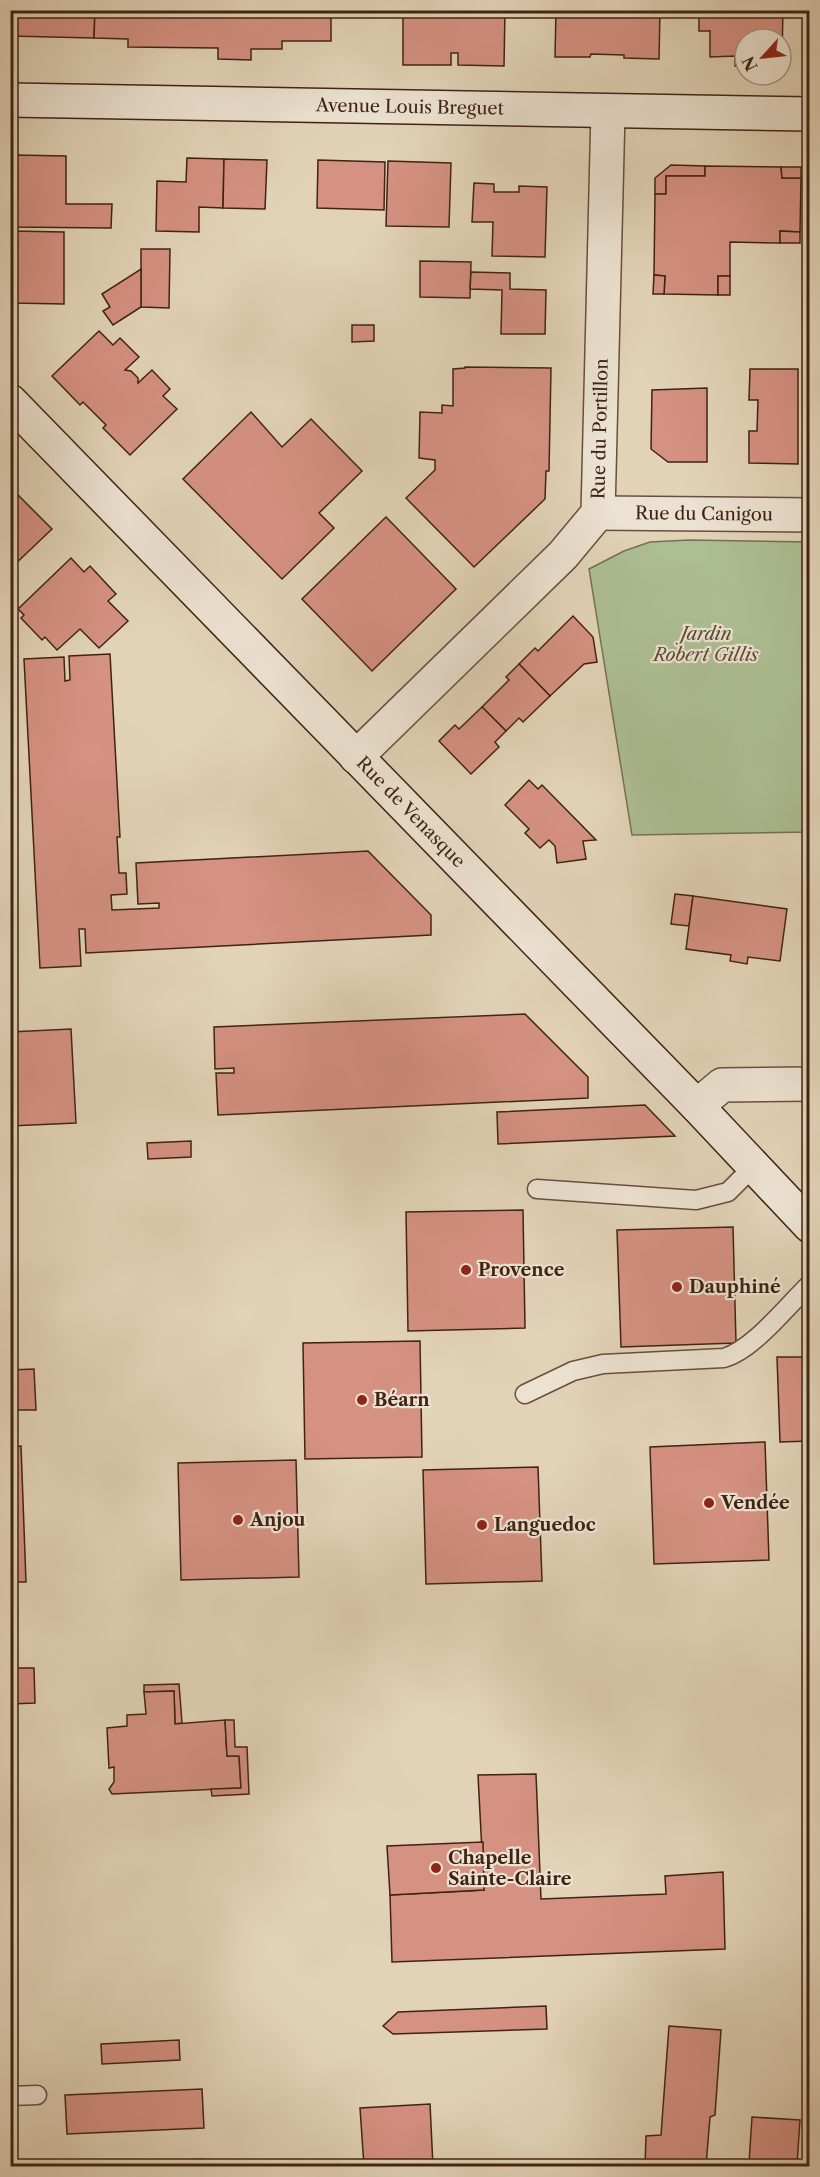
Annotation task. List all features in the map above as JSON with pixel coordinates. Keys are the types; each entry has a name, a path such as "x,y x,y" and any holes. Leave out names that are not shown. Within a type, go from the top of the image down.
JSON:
{"street":[{"name":"Avenue Louis Breguet","path":"10,100 810,114"},
{"name":"Rue du Portillon","path":"356,757 563,555 598,513 608,111"},
{"name":"Rue de Venasque","path":"10,401 697,1106 810,1226"},
{"name":"Rue du Canigou","path":"598,513 810,515"},
{"path":"697,1106 722,1085 810,1084"}],"lane":[{"path":"537,1189 696,1200 728,1192 753,1167"},
{"path":"525,1394 573,1371 603,1364 724,1358 735,1355 810,1284"},
{"path":"10,2096 37,2095"}],"green space":[{"name":"Jardin Robert Gillis","path":"689,540 809,542 809,832 632,835 589,569 624,551 650,542"}],"building":[{"path":"10,10 95,10 94,38 10,36"},
{"path":"95,10 331,10 331,41 282,41 282,49 251,49 251,60 218,59 218,48 128,47 128,39 94,38"},
{"path":"403,10 505,10 504,66 458,65 458,53 451,53 451,65 403,65"},
{"path":"556,10 660,10 659,59 591,54 590,57 555,57"},
{"path":"699,10 783,10 783,27 733,27 733,56 710,57 710,31 699,31"},
{"path":"14,155 66,156 66,204 112,204 111,228 10,227 10,206 13,206"},
{"path":"187,158 224,159 223,208 199,207 199,232 156,231 157,181 186,182"},
{"path":"224,159 267,160 265,209 223,208"},
{"path":"318,160 385,162 384,210 317,208"},
{"path":"388,161 451,163 449,227 386,226"},
{"path":"671,165 705,166 705,176 666,176 666,194 655,194 655,178"},
{"path":"705,166 781,167 782,178 801,178 800,232 780,231 780,243 730,242 730,276 718,276 718,295 664,294 665,276 654,275 655,194 666,194 666,176 705,176"},
{"path":"781,167 801,167 801,178 782,178"},
{"path":"474,183 494,184 494,192 519,192 519,186 547,187 545,257 492,256 493,222 472,222"},
{"path":"10,231 64,232 64,304 12,303 13,248 10,248"},
{"path":"780,231 800,232 800,243 780,243"},
{"path":"141,249 170,249 169,308 141,307"},
{"path":"420,261 471,262 470,298 420,297"},
{"path":"141,269 141,307 113,325 103,311 110,307 102,294"},
{"path":"471,272 510,273 510,289 546,290 545,334 501,334 502,290 470,289"},
{"path":"654,275 665,276 664,294 653,294"},
{"path":"718,276 730,276 730,295 718,295"},
{"path":"352,325 374,325 374,341 352,342"},
{"path":"99,331 113,345 120,338 139,357 125,370 131,371 138,378 138,383 152,370 170,389 163,396 177,409 130,455 103,428 106,425 83,402 80,405 52,376"},
{"path":"465,367 551,368 549,471 546,471 545,499 474,567 406,498 435,470 435,460 419,458 420,412 442,413 442,405 453,406 453,369"},
{"path":"750,369 798,369 798,464 749,463 749,431 757,431 758,400 749,400"},
{"path":"707,388 707,462 668,462 651,449 652,390"},
{"path":"251,412 282,447 311,419 362,471 319,513 334,528 282,579 183,479"},
{"path":"10,487 19,496 10,504"},
{"path":"19,496 52,529 10,569 10,504"},
{"path":"386,517 456,589 372,671 302,599"},
{"path":"71,558 84,572 90,566 116,594 108,601 128,621 99,648 80,629 57,650 45,637 42,640 21,618 24,615 18,609"},
{"path":"573,616 593,637 597,662 584,664 550,696 519,664 535,648 538,651"},
{"path":"110,654 120,837 117,837 119,873 126,873 127,894 111,895 112,910 159,908 159,903 138,904 136,863 368,851 431,915 431,935 86,953 85,929 79,929 81,966 40,968 24,659 64,657 65,681 70,680 69,656"},
{"path":"519,664 550,696 523,722 519,718 506,731 482,707 509,680 506,677"},
{"path":"482,707 506,731 495,742 499,747 471,774 439,741 455,725 459,729"},
{"path":"529,780 538,789 542,785 596,840 583,841 586,859 557,863 555,846 549,840 540,848 525,833 529,829 505,805"},
{"path":"675,894 693,896 689,926 671,924"},
{"path":"693,896 787,909 780,961 748,957 747,964 730,961 731,955 686,949"},
{"path":"525,1014 588,1077 588,1098 218,1115 216,1073 234,1073 234,1068 215,1069 214,1027"},
{"path":"71,1029 76,1123 10,1126 10,1032"},
{"path":"645,1105 675,1136 498,1144 497,1112"},
{"path":"191,1141 191,1157 148,1159 147,1143"},
{"name":"Provence","path":"523,1210 525,1328 408,1331 406,1212"},
{"name":"Dauphiné","path":"733,1227 736,1343 621,1347 617,1230"},
{"name":"Béarn","path":"420,1341 422,1457 305,1459 303,1343"},
{"path":"777,1357 810,1357 810,1441 780,1442"},
{"path":"34,1369 36,1410 10,1410 10,1370"},
{"name":"Vendée","path":"765,1442 769,1560 654,1564 650,1447"},
{"path":"21,1446 26,1582 10,1582 10,1447"},
{"name":"Anjou","path":"296,1460 299,1577 181,1580 178,1463"},
{"name":"Languedoc","path":"538,1467 542,1581 426,1584 423,1470"},
{"path":"10,1668 34,1668 35,1703 10,1704"},
{"path":"179,1684 182,1723 175,1724 174,1691 144,1692 144,1685"},
{"path":"174,1691 175,1724 225,1720 227,1756 239,1756 241,1788 112,1794 109,1789 114,1782 114,1767 109,1768 107,1728 127,1726 127,1715 146,1714 144,1692"},
{"path":"225,1720 234,1720 235,1747 247,1747 249,1794 212,1796 211,1789 241,1788 239,1756 227,1756"},
{"path":"536,1774 541,1899 666,1894 665,1876 723,1872 725,1949 392,1962 390,1895 484,1890 478,1775"},
{"name":"Chapelle Sainte-Claire","path":"483,1842 484,1890 390,1895 387,1846"},
{"path":"546,2006 547,2029 393,2034 383,2026 398,2012"},
{"path":"669,2026 721,2030 715,2115 710,2117 706,2166 645,2166 646,2136 661,2135"},
{"path":"179,2040 180,2060 102,2064 101,2044"},
{"path":"202,2089 204,2128 67,2134 65,2095"},
{"path":"430,2104 433,2166 364,2166 360,2108"},
{"path":"752,2117 800,2120 797,2165 749,2163"},
{"path":"204,2159 205,2166 48,2166"}],"place":[{"name":"Provence","path":"466,1270"},
{"name":"Dauphiné","path":"677,1287"},
{"name":"Béarn","path":"362,1400"},
{"name":"Vendée","path":"709,1503"},
{"name":"Anjou","path":"238,1520"},
{"name":"Languedoc","path":"482,1525"},
{"name":"Chapelle Sainte-Claire","path":"436,1868"}]}
